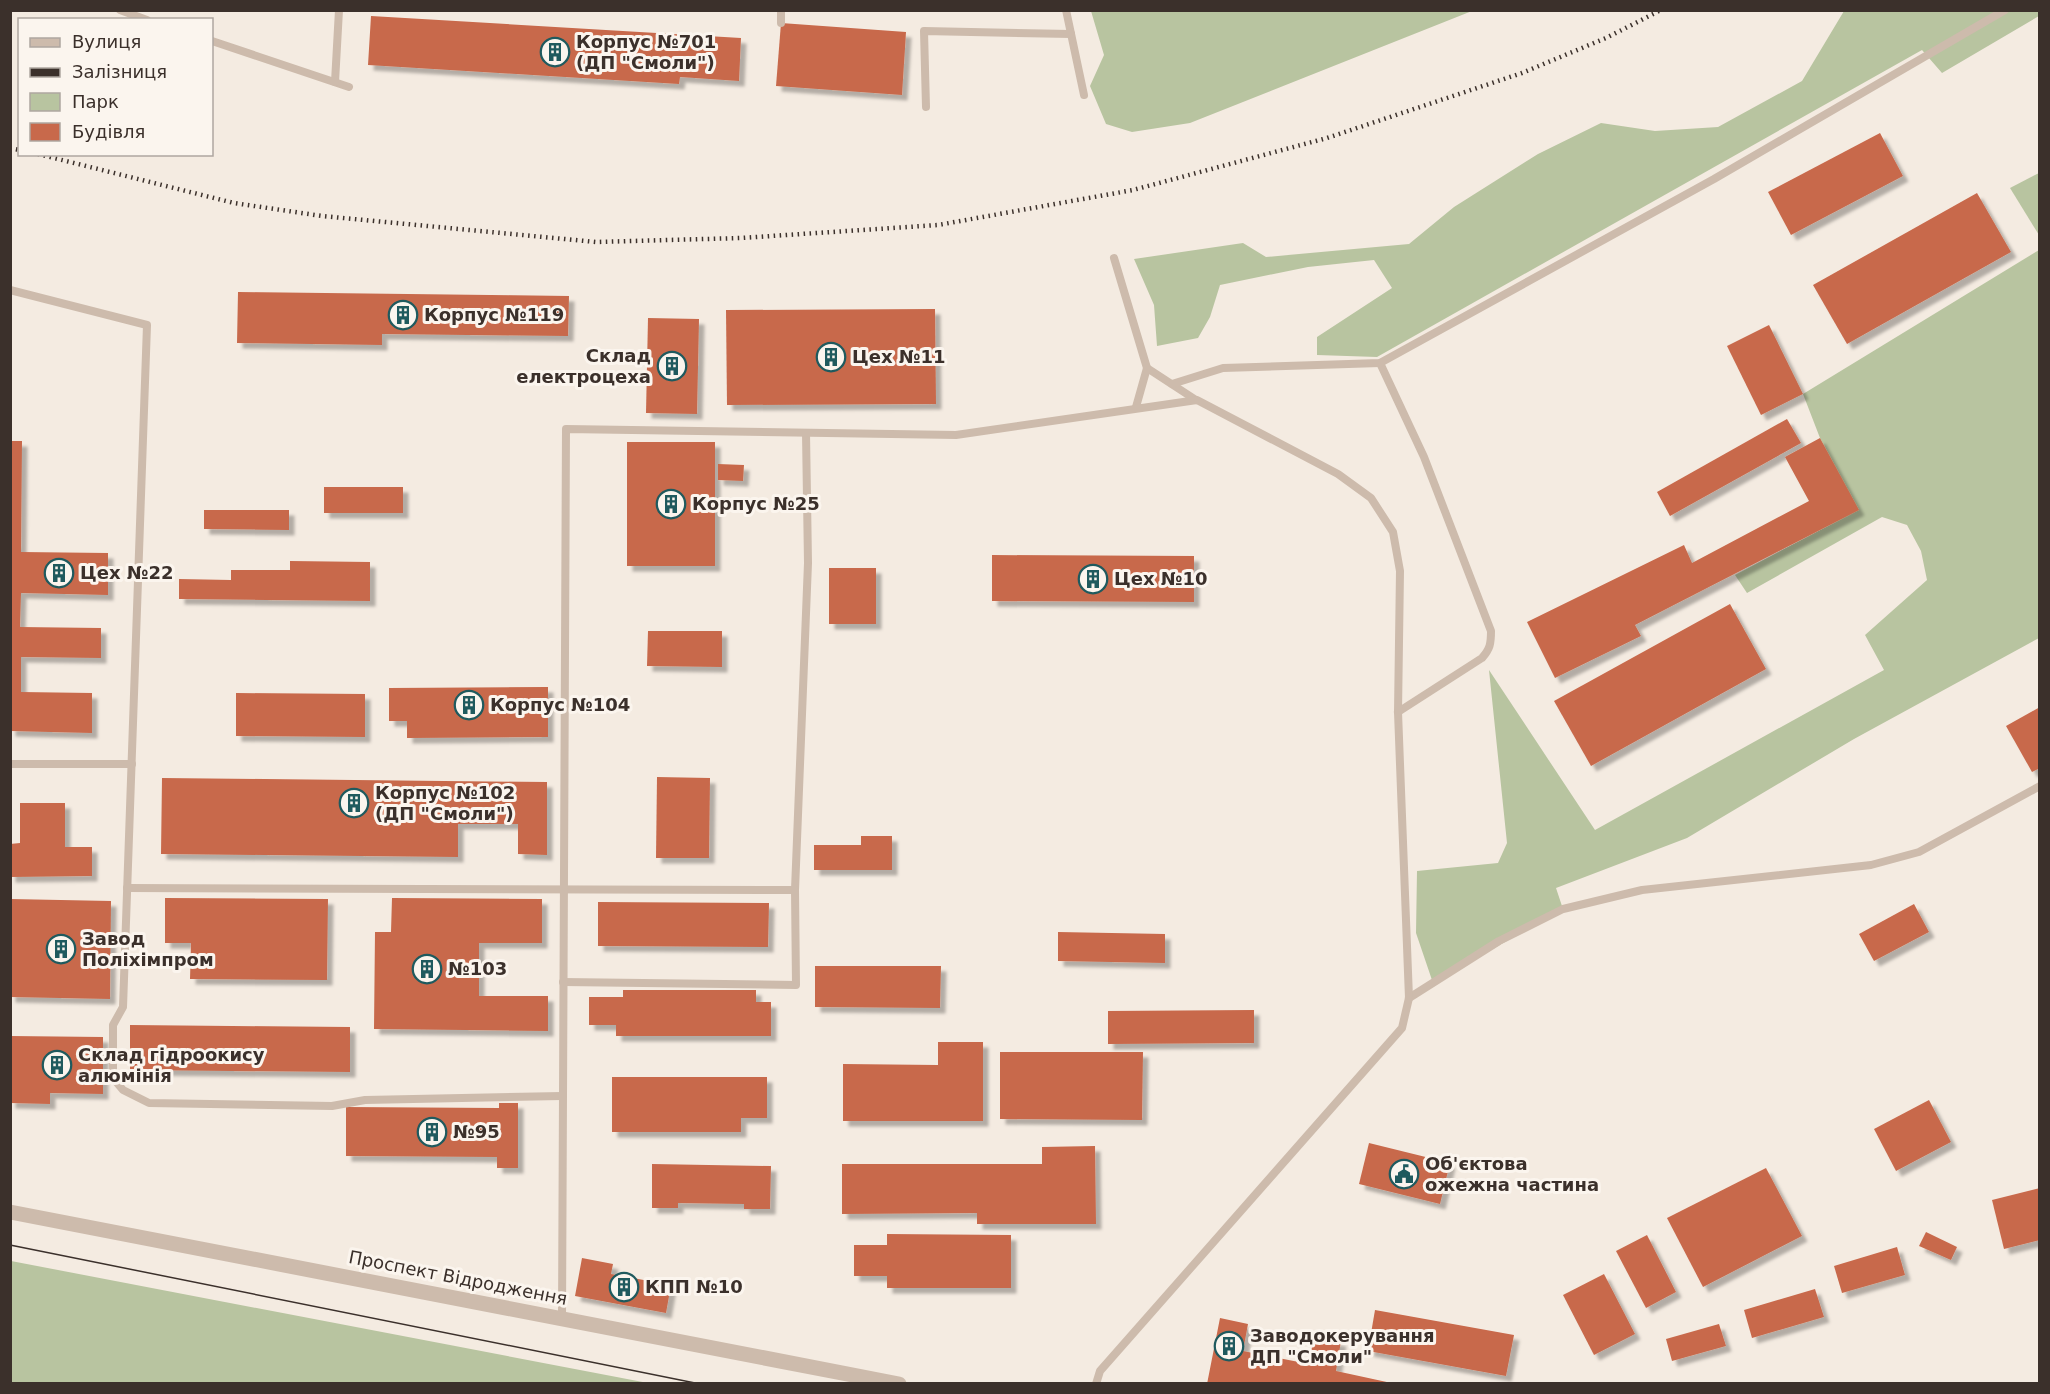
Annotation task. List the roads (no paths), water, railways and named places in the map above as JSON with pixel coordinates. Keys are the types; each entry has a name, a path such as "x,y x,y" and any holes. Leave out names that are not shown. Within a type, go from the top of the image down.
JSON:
{"street":[{"name":"Проспект Відродження","path":"10,1212 898,1383"}],"lane":[{"path":"120,10 142,18"},
{"path":"335,82 339,10"},
{"path":"781,10 781,23"},
{"path":"1066,10 1084,95"},
{"path":"1172,384 1223,368 1380,363 1714,179 2005,10"},
{"path":"926,107 924,31 1071,34"},
{"path":"213,41 349,87"},
{"path":"1114,258 1147,368 1136,408"},
{"path":"10,290 147,324 123,1008 113,1025 113,1078 123,1090 150,1103 332,1106 365,1100 562,1096"},
{"path":"1380,363 1424,457 1491,631 1490,650 1482,658 1398,712"},
{"path":"1096,1383 1100,1371 1402,1028 1409,998 1398,712 1400,571 1393,532 1371,498 1338,474 1197,400 1147,368"},
{"path":"562,1318 566,429 956,435 1197,400"},
{"path":"563,982 796,985 795,890 808,563 806,433"},
{"path":"10,764 132,764"},
{"path":"1409,998 1499,941 1563,909 1642,890 1871,865 1919,852 2040,786"},
{"path":"127,888 795,890"}],"tram line":[{"path":"10,1245 700,1384"}],"railway":[{"path":"46,156 234,203 322,216 596,242 741,238 938,225 1133,190 1327,138 1522,73 1606,38 1661,10"},
{"path":"10,148 18,150"}],"place":[{"name":"Корпус №701 (ДП \"Смоли\")","path":"555,52"},
{"name":"Корпус №119","path":"403,315"},
{"name":"Цех №11","path":"831,357"},
{"name":"Склад електроцеха","path":"672,366"},
{"name":"Корпус №25","path":"671,504"},
{"name":"Цех №22","path":"59,573"},
{"name":"Цех №10","path":"1093,579"},
{"name":"Корпус №104","path":"469,705"},
{"name":"Корпус №102 (ДП \"Смоли\")","path":"354,803"},
{"name":"Завод Поліхімпром","path":"61,949"},
{"name":"№103","path":"427,969"},
{"name":"Склад гідроокису алюмінія","path":"57,1065"},
{"name":"№95","path":"432,1132"},
{"name":"Об'єктова ожежна частина","path":"1404,1174"},
{"name":"КПП №10","path":"624,1287"},
{"name":"Заводокерування ДП \"Смоли\"","path":"1229,1346"}]}
